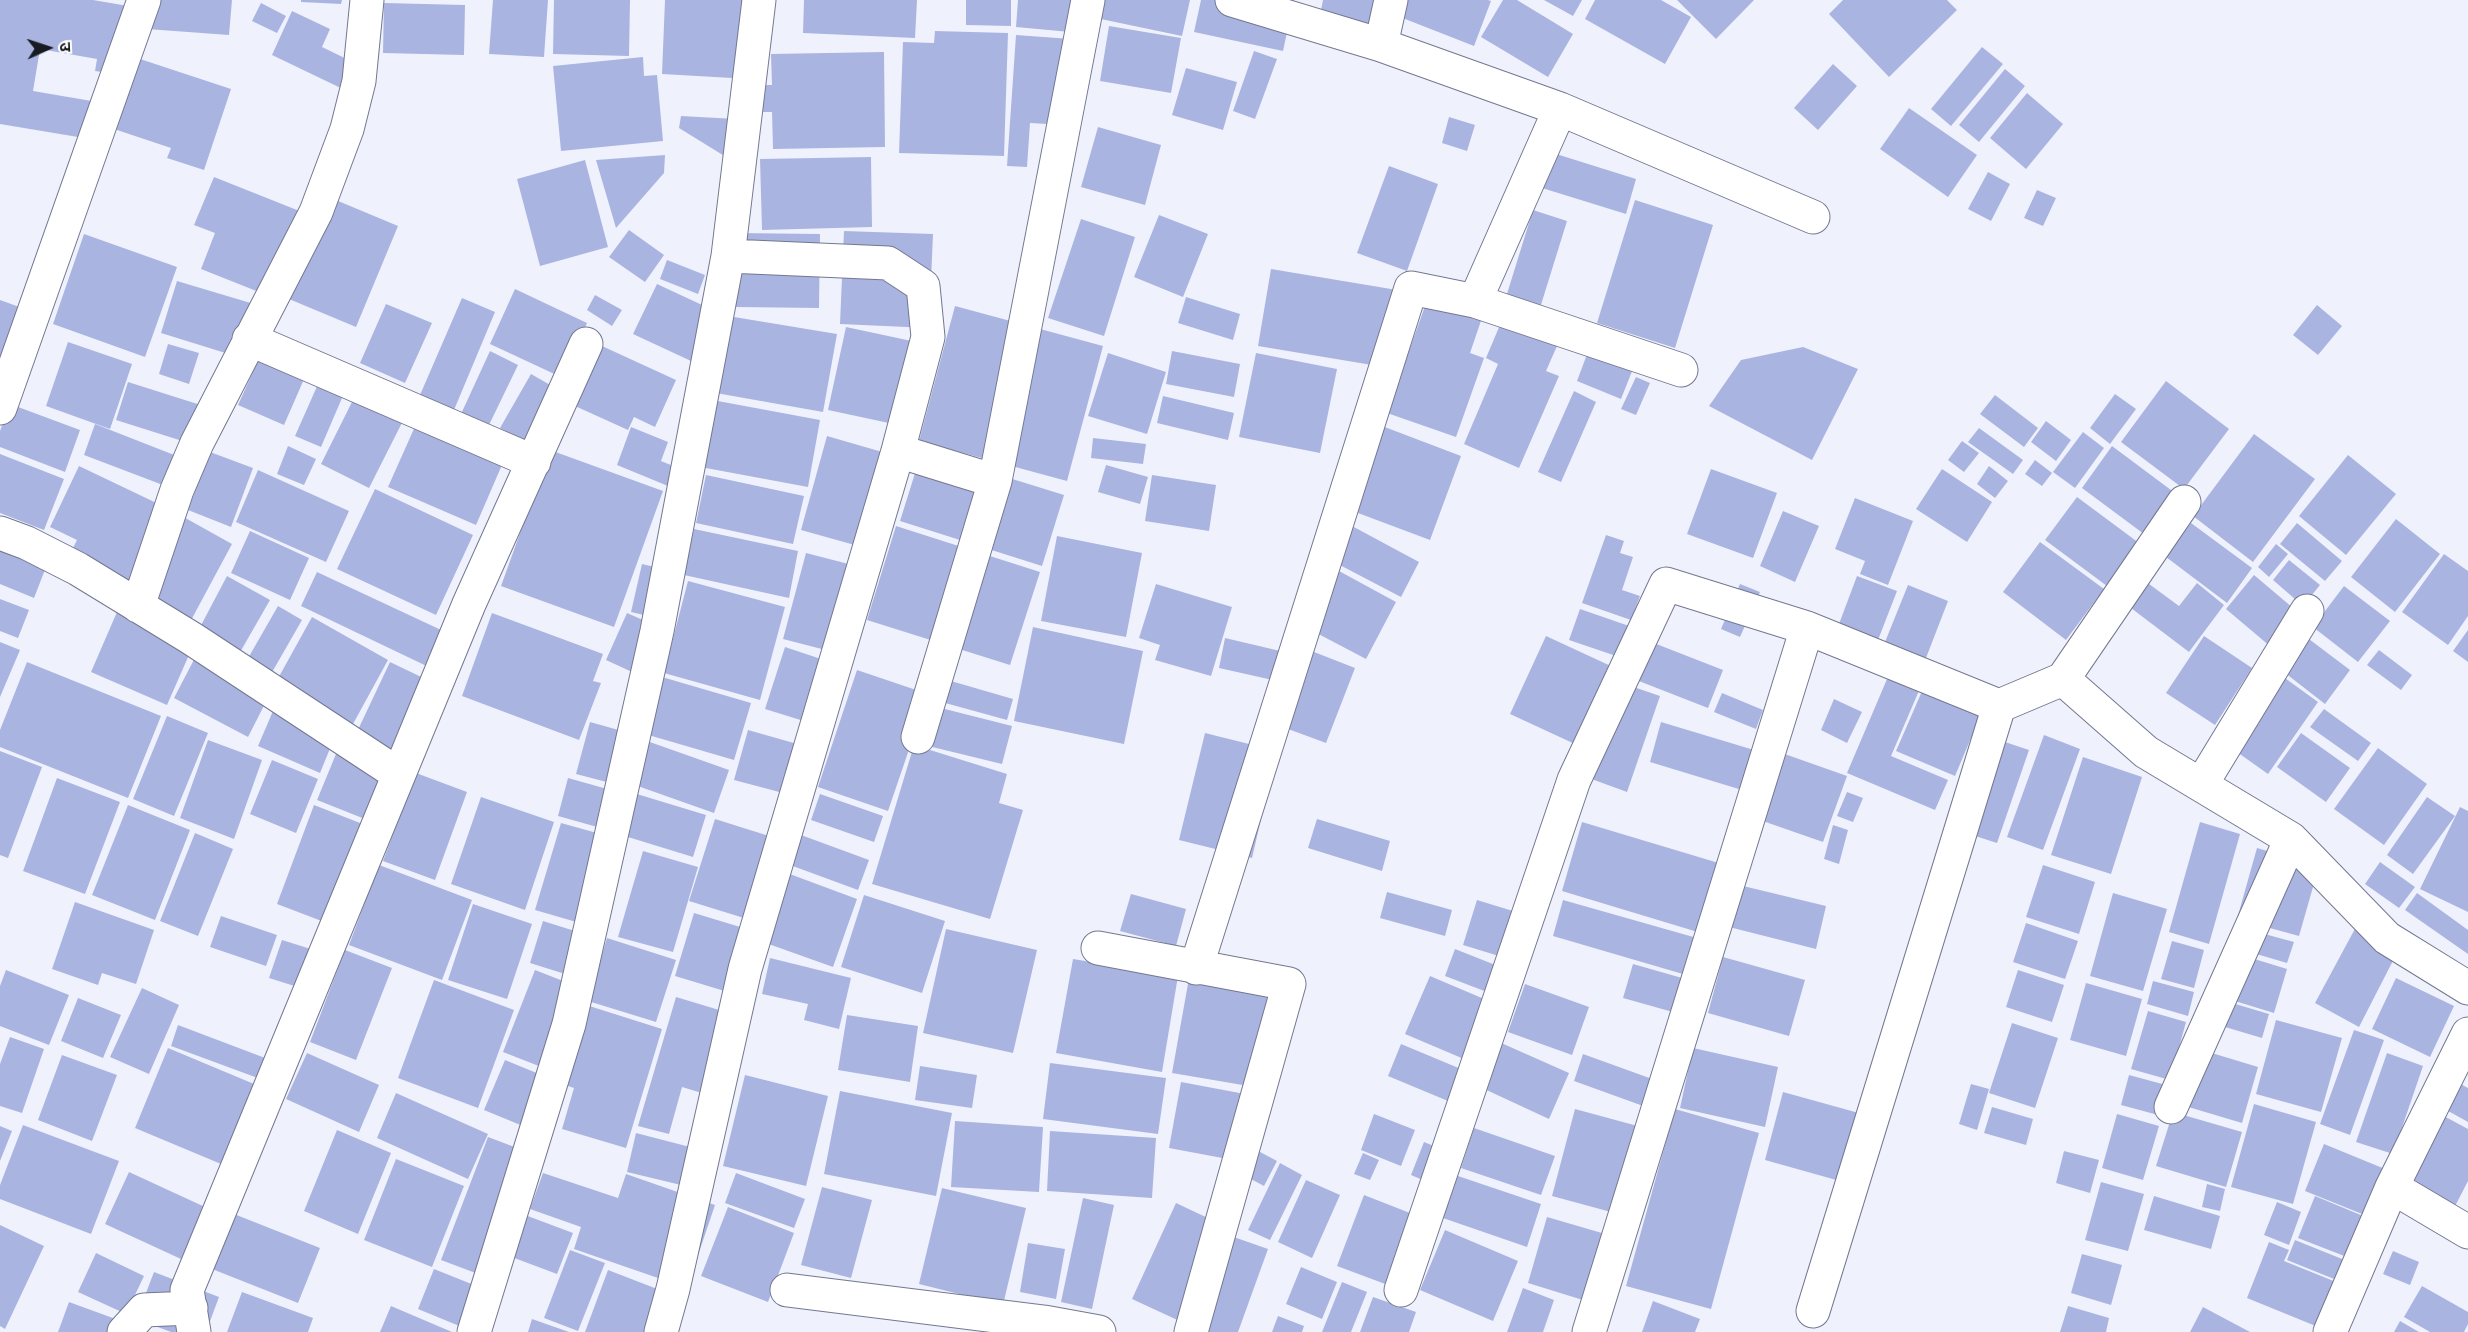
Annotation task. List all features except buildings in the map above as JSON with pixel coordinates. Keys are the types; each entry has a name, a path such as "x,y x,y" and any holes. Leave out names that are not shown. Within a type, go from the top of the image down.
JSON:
{"street":[{"path":"0,408 144,0"},
{"path":"138,606 177,490 197,443 316,212 347,129 359,81 367,0"},
{"path":"474,1332 569,1024 657,631 728,256 759,0"},
{"path":"918,736 995,481 1088,0"},
{"path":"1232,0 1381,45 1560,109 1813,217"},
{"path":"1381,45 1392,0"},
{"path":"1475,301 1560,109"},
{"path":"661,1332 674,1288 745,969 898,451 928,337 923,286 888,263 728,256"},
{"path":"1196,968 1411,288 1475,301 1681,370"},
{"path":"249,339 534,462"},
{"path":"124,1332 144,1310 193,1320 187,1290 469,604 586,344"},
{"path":"898,451 995,481"},
{"path":"1401,1290 1574,780 1666,584 1807,628 1999,706 2063,679 2184,502"},
{"path":"0,533 27,543 78,569 191,638 398,774"},
{"path":"2200,785 2307,611"},
{"path":"1589,1332 1807,628"},
{"path":"2063,679 2146,752 2291,839 2387,938 2468,988"},
{"path":"1813,1311 1999,706"},
{"path":"2171,1107 2291,839"},
{"path":"1098,948 1289,984 1191,1332"},
{"path":"2330,1332 2392,1187 2468,1034"},
{"path":"2392,1187 2468,1232"},
{"path":"787,1290 1044,1322 1099,1332"}]}
